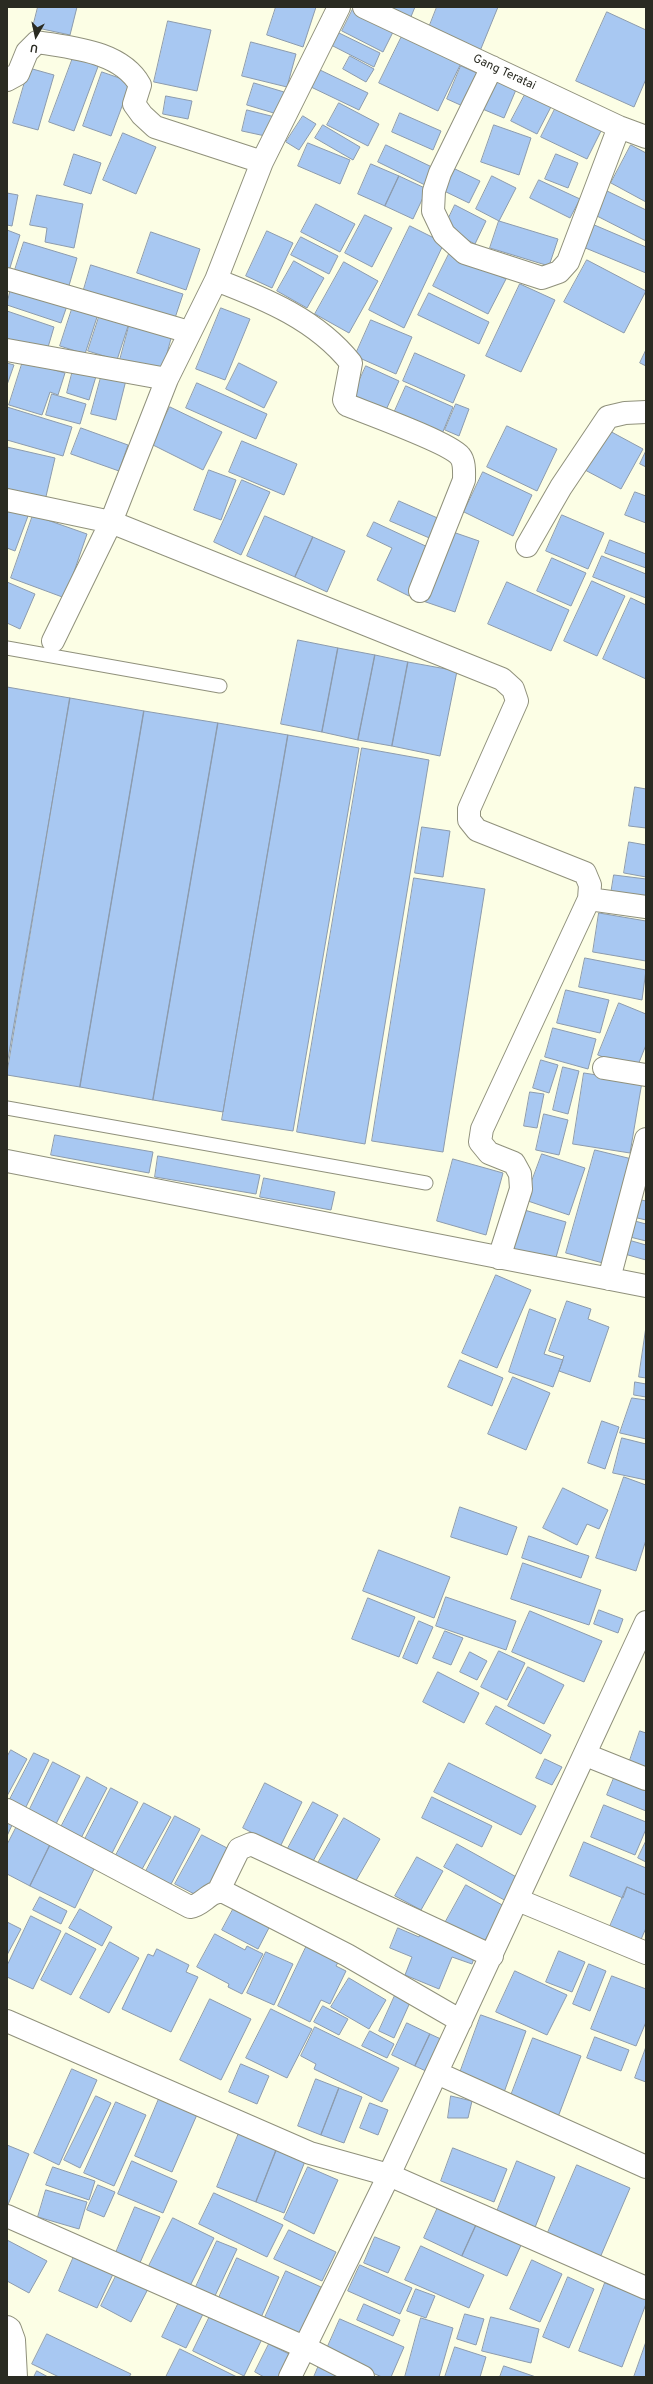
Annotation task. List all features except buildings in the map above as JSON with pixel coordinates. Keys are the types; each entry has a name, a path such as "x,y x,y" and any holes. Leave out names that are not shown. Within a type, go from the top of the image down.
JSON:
{"street":[{"path":"53,642 111,522 167,379 216,280 262,162 339,7"},
{"name":"Gang Teratai","path":"364,7 619,127 646,137"},
{"path":"7,80 18,74 27,52 37,42 76,49 121,63 133,72 140,85 134,104 142,115 155,127 262,162"},
{"path":"492,67 440,173 434,191 433,211 444,234 465,253 542,278 559,272 568,262 619,127"},
{"path":"7,279 189,332"},
{"path":"216,280 265,298 309,323 346,356 351,363 344,400 347,405 438,443 460,456 463,464 464,480 420,591"},
{"path":"7,350 167,379"},
{"path":"527,546 561,487 608,417 625,413 646,412"},
{"path":"7,500 111,522 502,679 513,689 517,701 469,809 469,820 477,830 585,873 590,885 589,900 482,1129 480,1142 489,1153 514,1163 520,1174 521,1189 499,1258"},
{"path":"589,900 646,907"},
{"path":"604,1068 646,1075"},
{"path":"609,1279 646,1139"},
{"path":"7,1161 646,1286"},
{"path":"290,2377 389,2175 586,1755 646,1622"},
{"path":"586,1755 646,1779"},
{"path":"7,1810 190,1907 199,1906 211,1894 224,1892 346,1955 461,2021"},
{"path":"218,1892 239,1849 251,1844 492,1956"},
{"path":"518,1900 646,1953"},
{"path":"7,2021 310,2153 389,2175 646,2288"},
{"path":"437,2073 646,2167"},
{"path":"7,2216 304,2347 363,2377"},
{"path":"7,2327 10,2329 14,2340 16,2377"}],"lane":[{"path":"7,648 220,686"},
{"path":"7,1108 426,1183"}]}
